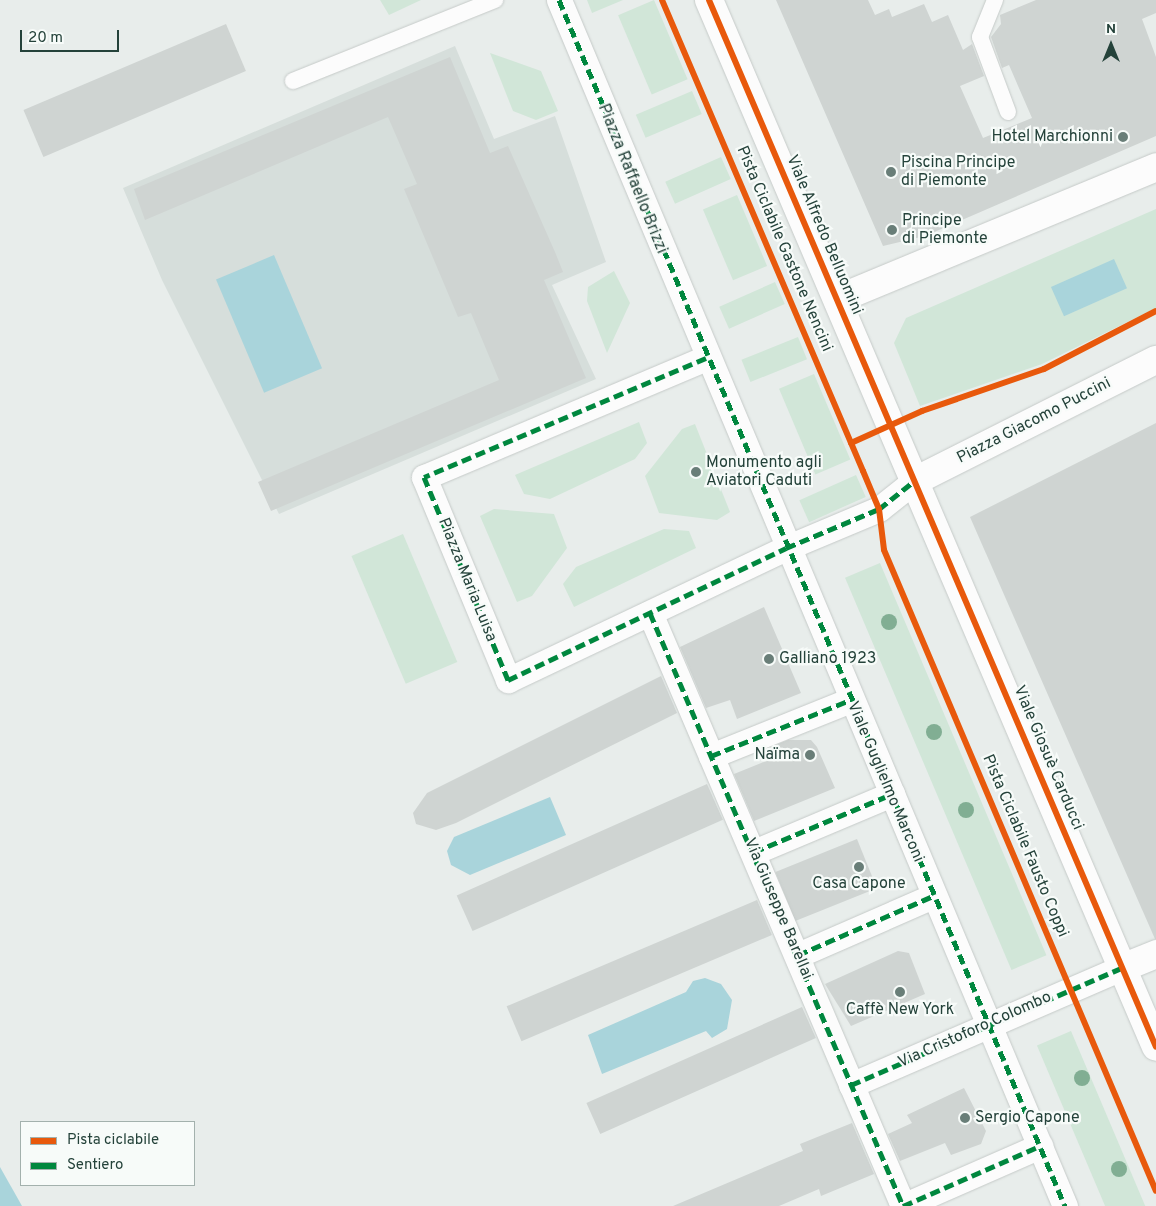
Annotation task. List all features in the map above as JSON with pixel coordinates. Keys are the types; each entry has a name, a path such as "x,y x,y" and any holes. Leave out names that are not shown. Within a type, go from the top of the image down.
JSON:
{"street":[{"name":"Piazza Raffaello Brizzi","path":"559,0 706,358"},
{"name":"Viale Alfredo Belluomini","path":"708,0 838,299 912,482"},
{"path":"838,299 1156,167"},
{"name":"Viale Guglielmo Marconi","path":"706,358 1065,1206"},
{"name":"Piazza Maria Luisa","path":"706,358 424,477 508,680 786,548 879,509 912,482"},
{"name":"Piazza Giacomo Puccini","path":"912,482 1156,360"},
{"name":"Viale Giosuè Carducci","path":"912,482 1156,1047"},
{"name":"Via Giuseppe Barellai","path":"650,613 798,955 903,1206"},
{"path":"711,756 850,700"},
{"path":"754,852 892,794"},
{"path":"798,955 934,896"},
{"name":"Via Cristoforo Colombo","path":"851,1085 989,1024 1156,954"},
{"path":"903,1206 1040,1146"}],"lane":[{"path":"292,81 495,0"},
{"path":"995,0 980,37 1008,112"}],"shaded area":[{"path":"455,46 494,139 555,116 606,262 552,285 596,379 279,514 162,280 123,188"}],"green space":[{"path":"380,0 421,0 389,15"},
{"path":"587,0 623,0 592,13"},
{"path":"654,0 688,79 652,94 618,15"},
{"path":"490,53 541,71 558,111 536,120 513,111"},
{"path":"692,91 702,114 646,138 636,115"},
{"path":"721,157 731,179 675,204 665,182"},
{"path":"737,195 767,266 733,280 703,209"},
{"path":"1156,209 1156,308 1042,364 920,406 894,343 906,318"},
{"path":"614,271 630,303 607,353 587,301 588,287"},
{"path":"775,282 785,304 729,329 719,307"},
{"path":"798,337 807,359 750,382 741,360"},
{"path":"814,374 850,460 815,474 779,389"},
{"path":"639,422 647,443 635,459 550,499 524,494 515,475"},
{"path":"695,424 730,512 717,520 659,513 645,476 682,429"},
{"path":"856,475 866,497 809,522 799,500"},
{"path":"494,509 554,514 567,548 532,596 517,602 480,516"},
{"path":"664,529 689,531 696,548 574,607 563,584 576,567"},
{"path":"403,534 457,662 406,684 351,556"},
{"path":"880,563 1046,955 1011,970 845,578"},
{"path":"1071,1031 1145,1206 1105,1206 1037,1045"}],"water":[{"path":"274,255 322,368 264,393 216,280"},
{"path":"1114,259 1127,288 1064,316 1051,287"},
{"path":"550,797 566,835 470,875 451,865 447,851 454,837"},
{"path":"705,978 721,984 732,1000 727,1029 712,1038 706,1031 602,1074 588,1035 686,992 693,981"},
{"path":"0,1167 22,1206 0,1206"}],"building":[{"path":"776,0 868,0 875,15 889,9 892,17 924,4 932,22 948,15 963,50 972,44 984,76 960,86 983,138 1032,118 1009,65 1002,68 991,37 1001,24 1000,15 1036,0 1156,0 1156,13 1142,19 1156,57 1156,136 925,236 883,246"},
{"path":"226,24 246,71 43,157 23,110"},
{"path":"450,57 490,153 508,146 555,252 563,272 544,280 586,378 271,511 258,482 499,380 471,313 458,317 404,189 417,184 388,117 145,220 134,189"},
{"path":"1156,423 1156,939 1155,939 970,517"},
{"path":"764,607 801,693 737,719 730,700 706,708 680,647"},
{"path":"661,676 677,713 456,823 436,830 416,824 413,813 427,793"},
{"path":"788,740 811,740 817,747 835,788 754,821 734,774 776,757 773,746"},
{"path":"707,784 723,820 473,931 457,895"},
{"path":"857,839 877,888 795,921 775,872"},
{"path":"757,900 772,935 521,1041 507,1006"},
{"path":"898,951 909,953 925,994 851,1026 825,984"},
{"path":"802,1007 816,1038 600,1134 586,1103"},
{"path":"964,1088 986,1131 981,1144 951,1155 945,1143 900,1161 888,1134 912,1123 907,1115"},
{"path":"852,1123 874,1174 821,1196 819,1189 779,1206 673,1206 803,1151 800,1144"}],"marked path":[{"path":"559,0 1065,1206"},
{"path":"706,358 424,477 508,680 786,548 879,509 913,482"},
{"path":"650,613 903,1206"},
{"path":"711,756 850,700"},
{"path":"754,852 892,794"},
{"path":"798,955 933,896"},
{"path":"851,1085 1122,968"},
{"path":"903,1206 1040,1146"}],"cycle path":[{"name":"Pista Ciclabile Gastone Nencini","path":"662,0 879,509 884,550 1156,1191"},
{"path":"709,0 1156,1047"},
{"path":"851,443 922,411 1044,369 1156,311"}],"place":[{"name":"Hotel Marchionni","path":"1123,137"},
{"name":"Piscina Principe di Piemonte","path":"891,172"},
{"name":"Principe di Piemonte","path":"892,230"},
{"name":"Monumento agli Aviatori Caduti","path":"696,472"},
{"name":"Galliano 1923","path":"769,659"},
{"name":"Naïma","path":"810,755"},
{"name":"Casa Capone","path":"859,867"},
{"name":"Caffè New York","path":"900,992"},
{"name":"Sergio Capone","path":"965,1118"}]}
